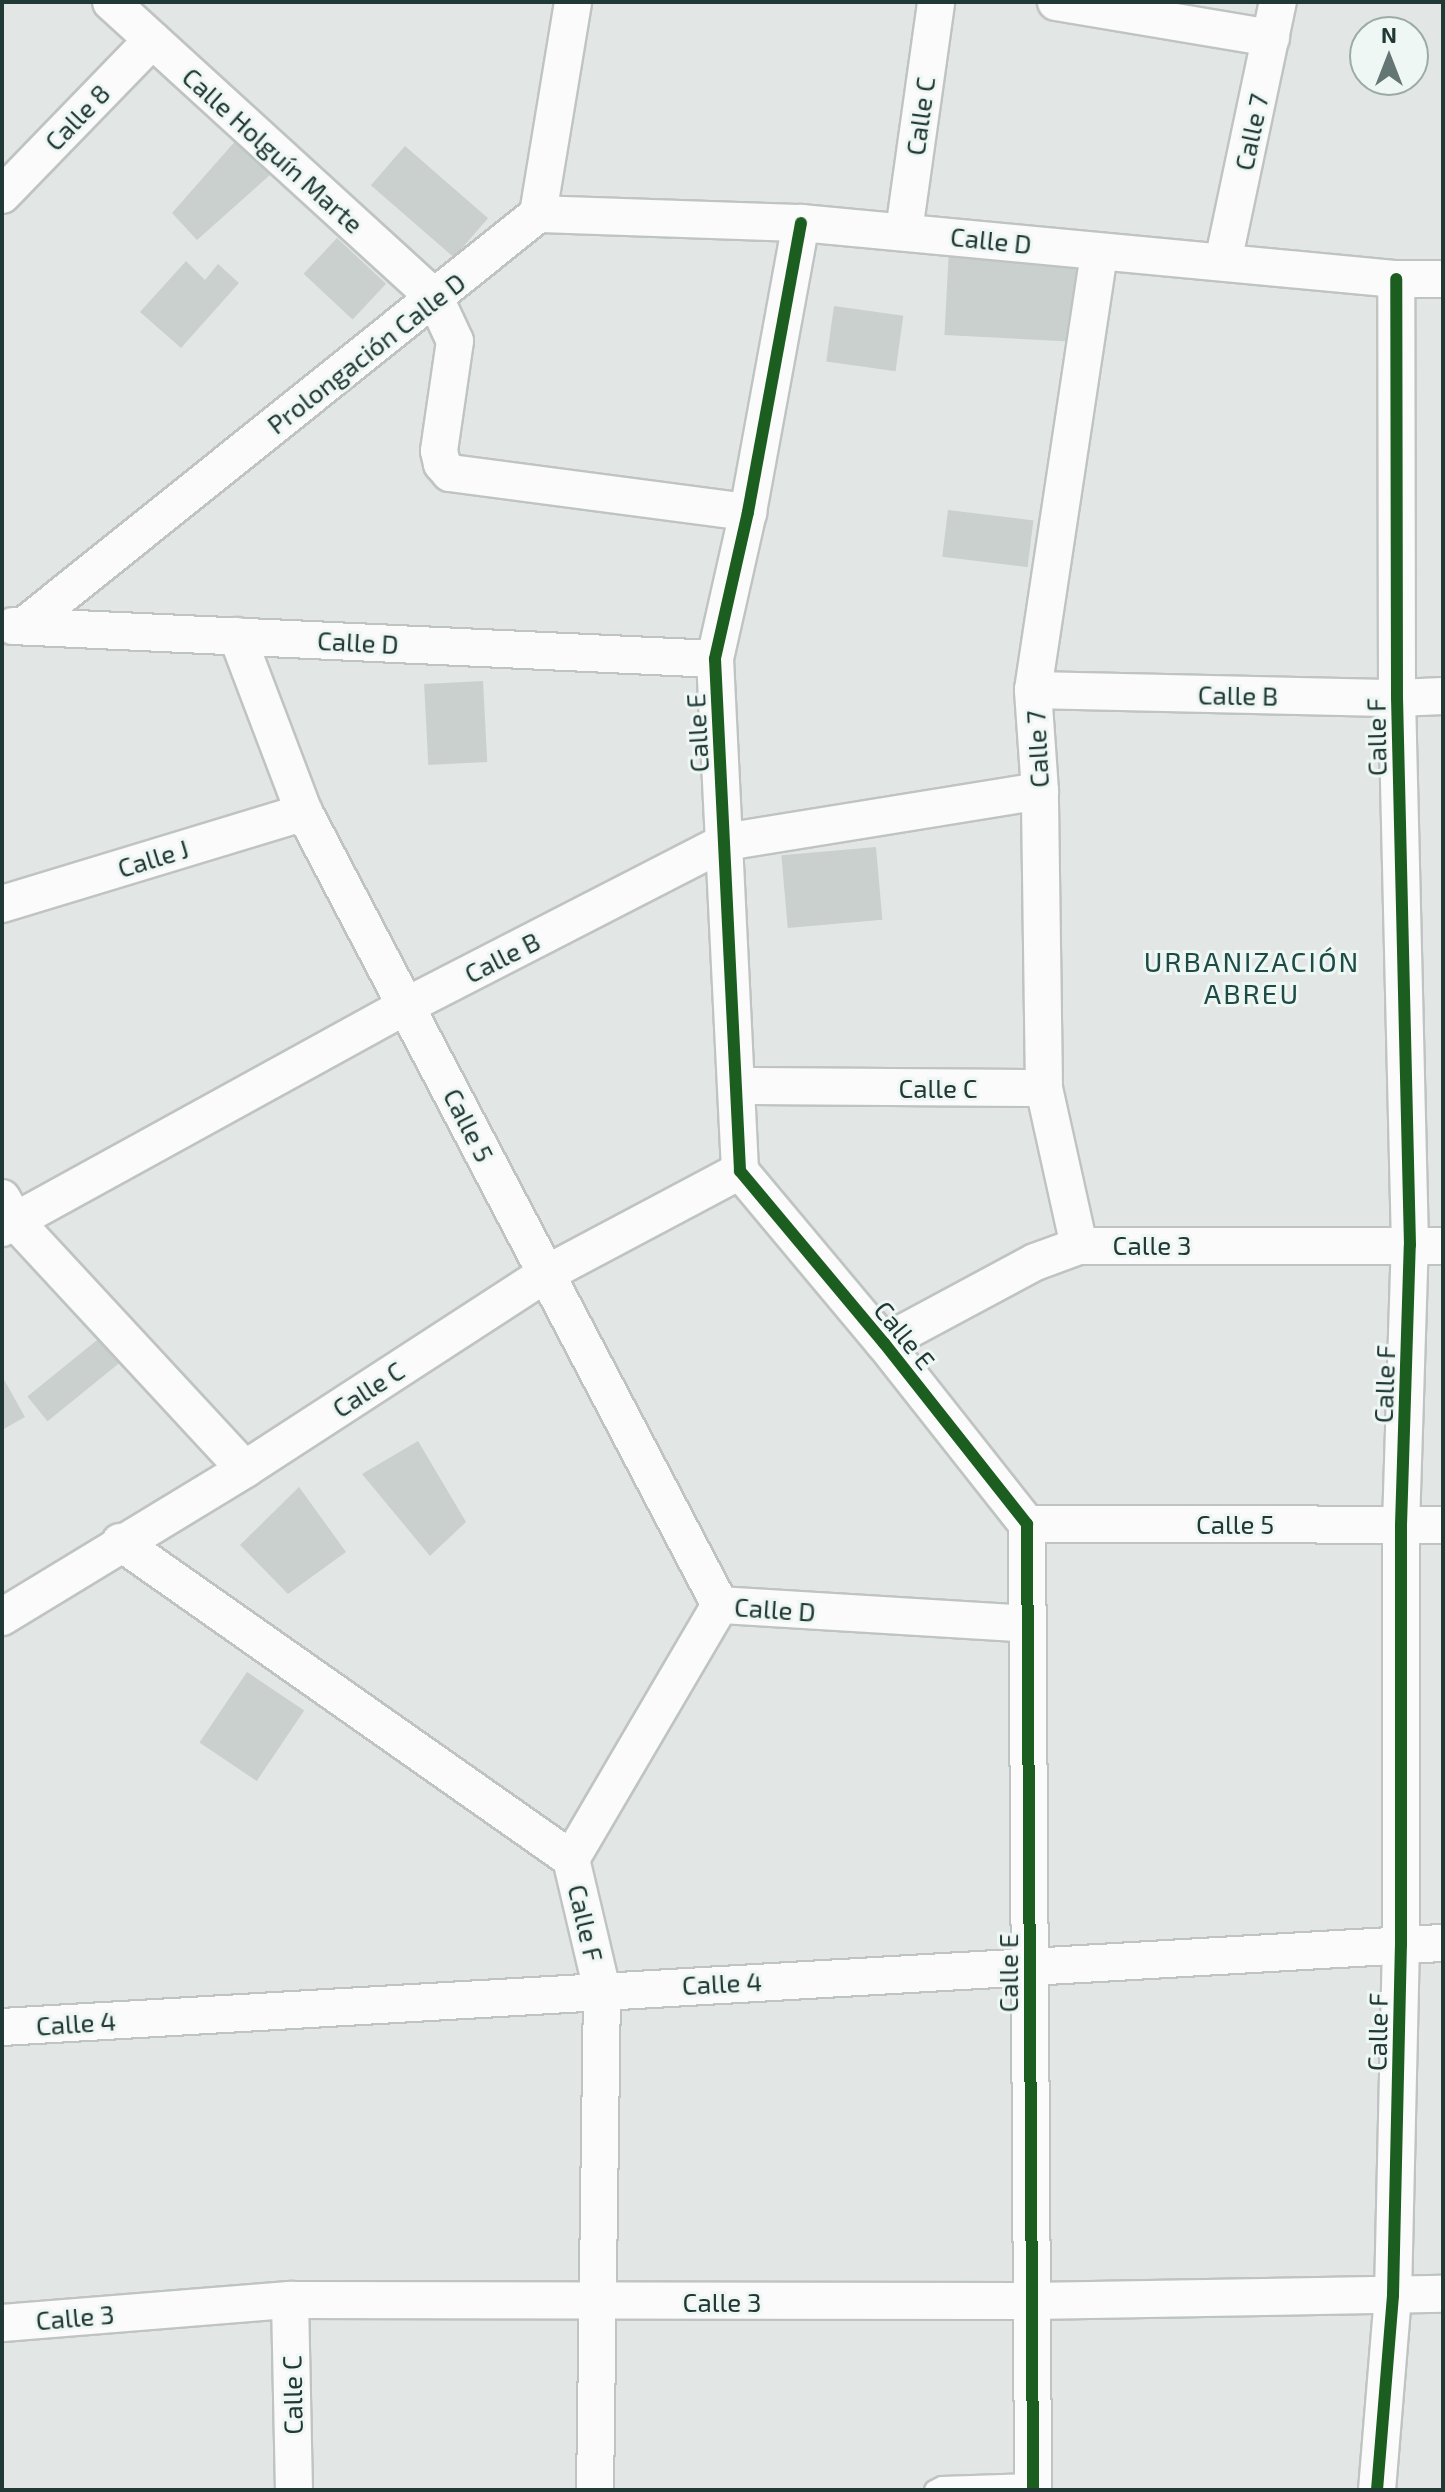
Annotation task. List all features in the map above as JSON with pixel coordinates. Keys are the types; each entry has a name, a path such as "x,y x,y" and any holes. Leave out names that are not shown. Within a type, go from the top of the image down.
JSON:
{"street":[{"name":"Calle Holguín Marte","path":"111,2 435,298"},
{"path":"538,214 573,2"},
{"name":"Calle C","path":"904,231 936,2"},
{"path":"1056,2 1271,38"},
{"name":"Calle 7","path":"1223,262 1278,2"},
{"name":"Calle 8","path":"2,195 152,40"},
{"name":"Calle D","path":"538,214 801,223 1396,279 1443,279"},
{"name":"Prolongación Calle D","path":"13,626 435,298 538,214"},
{"name":"Calle E","path":"801,223 748,512 715,659 740,1171 884,1343 1027,1524 1033,2486"},
{"name":"Calle 7","path":"1079,1246 1044,1088 1040,791 1033,690 1099,253"},
{"name":"Calle F","path":"1377,2490 1393,2295 1401,1945 1401,1525 1427,1246 1397,698 1396,279"},
{"path":"435,298 455,341 439,451 442,464 450,473 748,512"},
{"name":"Calle D","path":"13,626 715,659"},
{"name":"Calle 5","path":"237,636 304,812 408,1005 544,1275 720,1605"},
{"name":"Calle B","path":"1033,690 1397,698 1443,696"},
{"name":"Calle B","path":"6,1216 725,842 1040,791"},
{"name":"Calle J","path":"2,904 304,812"},
{"name":"Calle C","path":"736,1086 1044,1088"},
{"name":"Calle C","path":"2,1617 120,1542 245,1469 544,1275 740,1171"},
{"path":"6,1216 245,1469"},
{"name":"Calle 3","path":"884,1343 1035,1262 1079,1246 1427,1246"},
{"name":"Calle 5","path":"1027,1524 1443,1525"},
{"name":"Calle F","path":"120,1542 571,1859 602,1990 595,2490"},
{"name":"Calle D","path":"571,1859 720,1605 1027,1624"},
{"name":"Calle 4","path":"2,2027 1443,1943"},
{"name":"Calle 3","path":"2,2323 290,2300 1032,2301 1443,2294"},
{"name":"Calle C","path":"290,2300 294,2490"}],"lane":[{"path":"934,2490 942,2486 1033,2486"}],"building":[{"path":"238,138 271,174 197,240 172,213"},
{"path":"405,146 488,218 454,257 371,185"},
{"path":"337,238 386,284 353,320 304,274"},
{"path":"949,248 1079,255 1074,342 944,335"},
{"path":"186,261 205,280 218,264 239,283 181,348 140,312"},
{"path":"834,306 903,316 896,371 826,361"},
{"path":"948,510 1033,520 1028,567 942,557"},
{"path":"483,681 487,762 428,765 424,684"},
{"path":"876,847 882,920 788,928 781,855"},
{"path":"102,1336 122,1361 48,1421 27,1396"},
{"path":"2,1376 25,1417 2,1430"},
{"path":"418,1441 466,1522 430,1556 362,1474"},
{"path":"299,1487 346,1552 288,1594 240,1545"},
{"path":"247,1672 304,1711 257,1781 199,1742"}],"cycle path":[{"path":"801,223 748,512 715,659 740,1171 884,1343 1027,1524 1033,2490"},
{"path":"1377,2490 1393,2295 1401,1945 1401,1525 1410,1245 1397,698 1396,279"}],"district":[{"name":"URBANIZACIÓN ABREU","path":"1252,977"}]}
